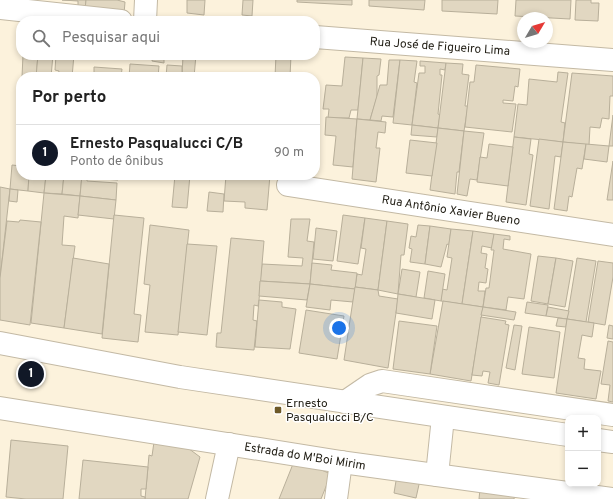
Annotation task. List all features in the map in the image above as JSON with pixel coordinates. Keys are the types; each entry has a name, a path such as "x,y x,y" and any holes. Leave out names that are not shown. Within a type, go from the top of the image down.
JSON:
{"main road":[{"path":"145,16 146,0"},
{"path":"0,8 74,16"},
{"name":"Rua José de Figueiro Lima","path":"320,36 613,60"},
{"name":"Rua Antônio Xavier Bueno","path":"288,185 613,235"},
{"path":"0,343 174,376 565,435"},
{"path":"346,402 370,385 382,382 613,415"},
{"name":"Estrada do M'Boi Mirim","path":"0,408 341,462 612,499"},
{"path":"437,475 443,417"},
{"path":"601,440 613,442"},
{"path":"217,499 229,444"},
{"path":"336,499 341,462"}],"building":[{"path":"62,0 86,0 85,10 78,9 78,1"},
{"path":"86,0 117,0 125,2 124,14 85,10"},
{"path":"187,0 205,0 204,15 187,13"},
{"path":"243,0 253,0 252,16 242,15"},
{"path":"297,0 352,0 352,5 297,2"},
{"path":"369,0 425,0 424,10 369,6"},
{"path":"442,0 498,0 497,14 442,11"},
{"path":"516,0 571,0 570,19 553,18 553,12 517,12 517,16 515,16"},
{"path":"576,0 591,0 591,3 599,3 598,21 575,20"},
{"path":"345,57 363,58 358,110 351,110 349,118 328,118 329,109 323,109 326,85 342,86"},
{"path":"363,58 381,59 379,75 377,76 377,97 370,120 357,119"},
{"path":"23,60 38,60 36,72 22,72"},
{"path":"38,60 53,60 51,72 36,72"},
{"path":"56,60 74,60 72,72 59,72 55,70"},
{"path":"164,60 164,63 152,61"},
{"path":"183,60 196,60 194,72 182,72"},
{"path":"276,60 291,60 290,72 275,72"},
{"path":"389,60 400,60 393,117 382,116 381,121 370,120 380,85 387,85"},
{"path":"400,60 417,61 414,82 417,83 412,125 393,123"},
{"path":"420,61 446,63 445,70 440,69 440,75 442,75 438,128 412,125 419,73 425,73 425,66 420,66"},
{"path":"446,63 463,64 462,74 469,75 465,106 468,106 464,131 438,128"},
{"path":"130,64 159,66 158,72 129,72"},
{"path":"167,65 182,66 182,72 166,72"},
{"path":"476,65 520,69 518,87 515,86 513,101 503,100 503,103 516,104 512,132 465,127 470,82 474,82"},
{"path":"94,67 122,69 122,72 94,72"},
{"path":"558,72 568,73 561,122 565,123 563,142 514,137 518,104 527,105 529,79 557,82"},
{"path":"572,73 613,76 613,96 610,96 609,119 602,118 600,128 590,127 589,145 563,142"},
{"path":"613,115 613,146 609,146"},
{"path":"326,117 357,119 353,167 333,165 336,136 325,135"},
{"path":"357,119 386,122 385,133 378,132 376,148 380,148 376,182 352,179"},
{"path":"412,125 438,128 437,137 411,135"},
{"path":"438,128 464,131 455,194 430,190"},
{"path":"464,131 484,133 477,180 470,179 467,196 457,194"},
{"path":"514,137 531,139 529,154 533,155 526,205 506,202"},
{"path":"539,139 563,142 561,157 555,156 549,209 530,206"},
{"path":"410,140 437,143 432,176 406,173"},
{"path":"563,142 586,144 582,169 577,168 572,197 569,196 567,211 554,209"},
{"path":"489,144 513,147 508,186 477,182 480,157 487,158"},
{"path":"586,144 609,146 607,162 584,159"},
{"path":"613,161 613,200 607,200"},
{"path":"12,165 16,165 16,180 29,180 28,191 10,189"},
{"path":"29,180 45,180 44,193 28,191"},
{"path":"46,180 63,180 62,194 44,193"},
{"path":"63,180 82,180 80,196 62,194"},
{"path":"82,180 117,183 116,200 80,196"},
{"path":"175,180 190,180 187,208 172,207"},
{"path":"226,180 270,180 267,210 245,208 245,202 224,201"},
{"path":"0,187 10,189 0,278"},
{"path":"10,189 18,190 17,202 9,201"},
{"path":"209,192 224,194 223,212 207,211"},
{"path":"44,193 80,196 78,218 64,216 62,245 75,246 64,328 31,323"},
{"path":"80,196 116,200 114,219 78,215"},
{"path":"114,215 144,218 134,314 141,315 138,342 102,338"},
{"path":"343,215 365,218 358,264 337,261"},
{"path":"365,218 387,221 378,290 355,287 357,274 362,275 366,249 361,248"},
{"path":"291,219 310,219 307,241 314,242 310,284 260,281 262,264 302,266 303,258 288,257"},
{"path":"20,220 41,222 30,325 0,320 0,278 7,221 19,222"},
{"path":"387,221 408,224 404,255 401,255 398,294 378,290"},
{"path":"150,225 189,230 178,335 145,332 150,285 144,284"},
{"path":"418,225 430,226 425,264 410,262 412,249 409,248 411,236 416,237"},
{"path":"430,226 451,229 449,245 447,244 441,267 425,264"},
{"path":"316,228 337,231 333,261 313,259"},
{"path":"451,229 473,231 462,304 441,301 442,289 447,290 452,258 447,257"},
{"path":"473,231 494,234 492,248 482,246 481,253 487,254 485,268 488,269 486,283 479,282 478,291 485,291 483,307 462,304"},
{"path":"494,234 510,236 510,240 504,239 503,249 531,254 524,299 508,297 506,310 483,307 486,288 489,288 494,250 491,250"},
{"path":"231,238 264,241 259,300 258,306 254,305 253,320 257,321 254,350 216,347 217,333 221,333"},
{"path":"187,244 217,246 207,335 178,332"},
{"path":"538,256 556,258 548,304 531,301"},
{"path":"73,258 109,264 102,334 64,328"},
{"path":"556,258 573,261 565,307 548,304"},
{"path":"577,258 596,261 586,322 567,319"},
{"path":"598,261 613,263 613,277 605,325 588,322"},
{"path":"312,263 332,265 331,270 357,273 355,289 310,284"},
{"path":"402,269 420,272 416,297 398,294"},
{"path":"428,271 445,274 441,301 424,298"},
{"path":"260,281 310,284 307,300 259,296"},
{"path":"310,284 355,289 353,302 331,300 330,310 306,307"},
{"path":"355,287 378,290 379,296 398,299 388,368 344,360"},
{"path":"398,294 435,300 432,319 396,313"},
{"path":"259,300 282,302 282,307 296,309 290,349 255,347"},
{"path":"443,301 483,307 471,381 430,374"},
{"path":"527,302 548,305 546,316 525,313"},
{"path":"483,307 516,312 514,320 481,315"},
{"path":"548,307 569,311 567,319 546,316"},
{"path":"306,310 344,316 337,359 299,353"},
{"path":"481,317 506,321 505,324 509,325 499,385 488,383 490,372 483,371 482,376 472,375"},
{"path":"558,318 567,319 566,327 556,326"},
{"path":"567,319 594,323 592,337 582,335 578,358 585,359 584,369 601,371 596,399 556,393"},
{"path":"399,321 437,326 430,374 393,369"},
{"path":"514,325 522,326 515,370 506,368"},
{"path":"609,325 613,326 613,339 607,338"},
{"path":"529,327 560,332 554,378 522,374"},
{"path":"608,341 613,342 613,402 608,401 610,385 601,384"},
{"path":"11,440 68,446 63,499 26,499 6,497"},
{"path":"154,442 188,448 200,457 188,499 145,499 149,455 152,456"},
{"path":"295,459 331,474 321,499 279,499"},
{"path":"83,460 148,467 146,489 141,489 141,496 145,497 145,499 79,499"},
{"path":"397,475 420,480 416,498 394,493"},
{"path":"480,489 515,494 514,499 479,499"}],"place":[{"name":"Ernesto Pasqualucci C/B","path":"31,374"},
{"name":"Ernesto Pasqualucci B/C","path":"278,410"}]}
